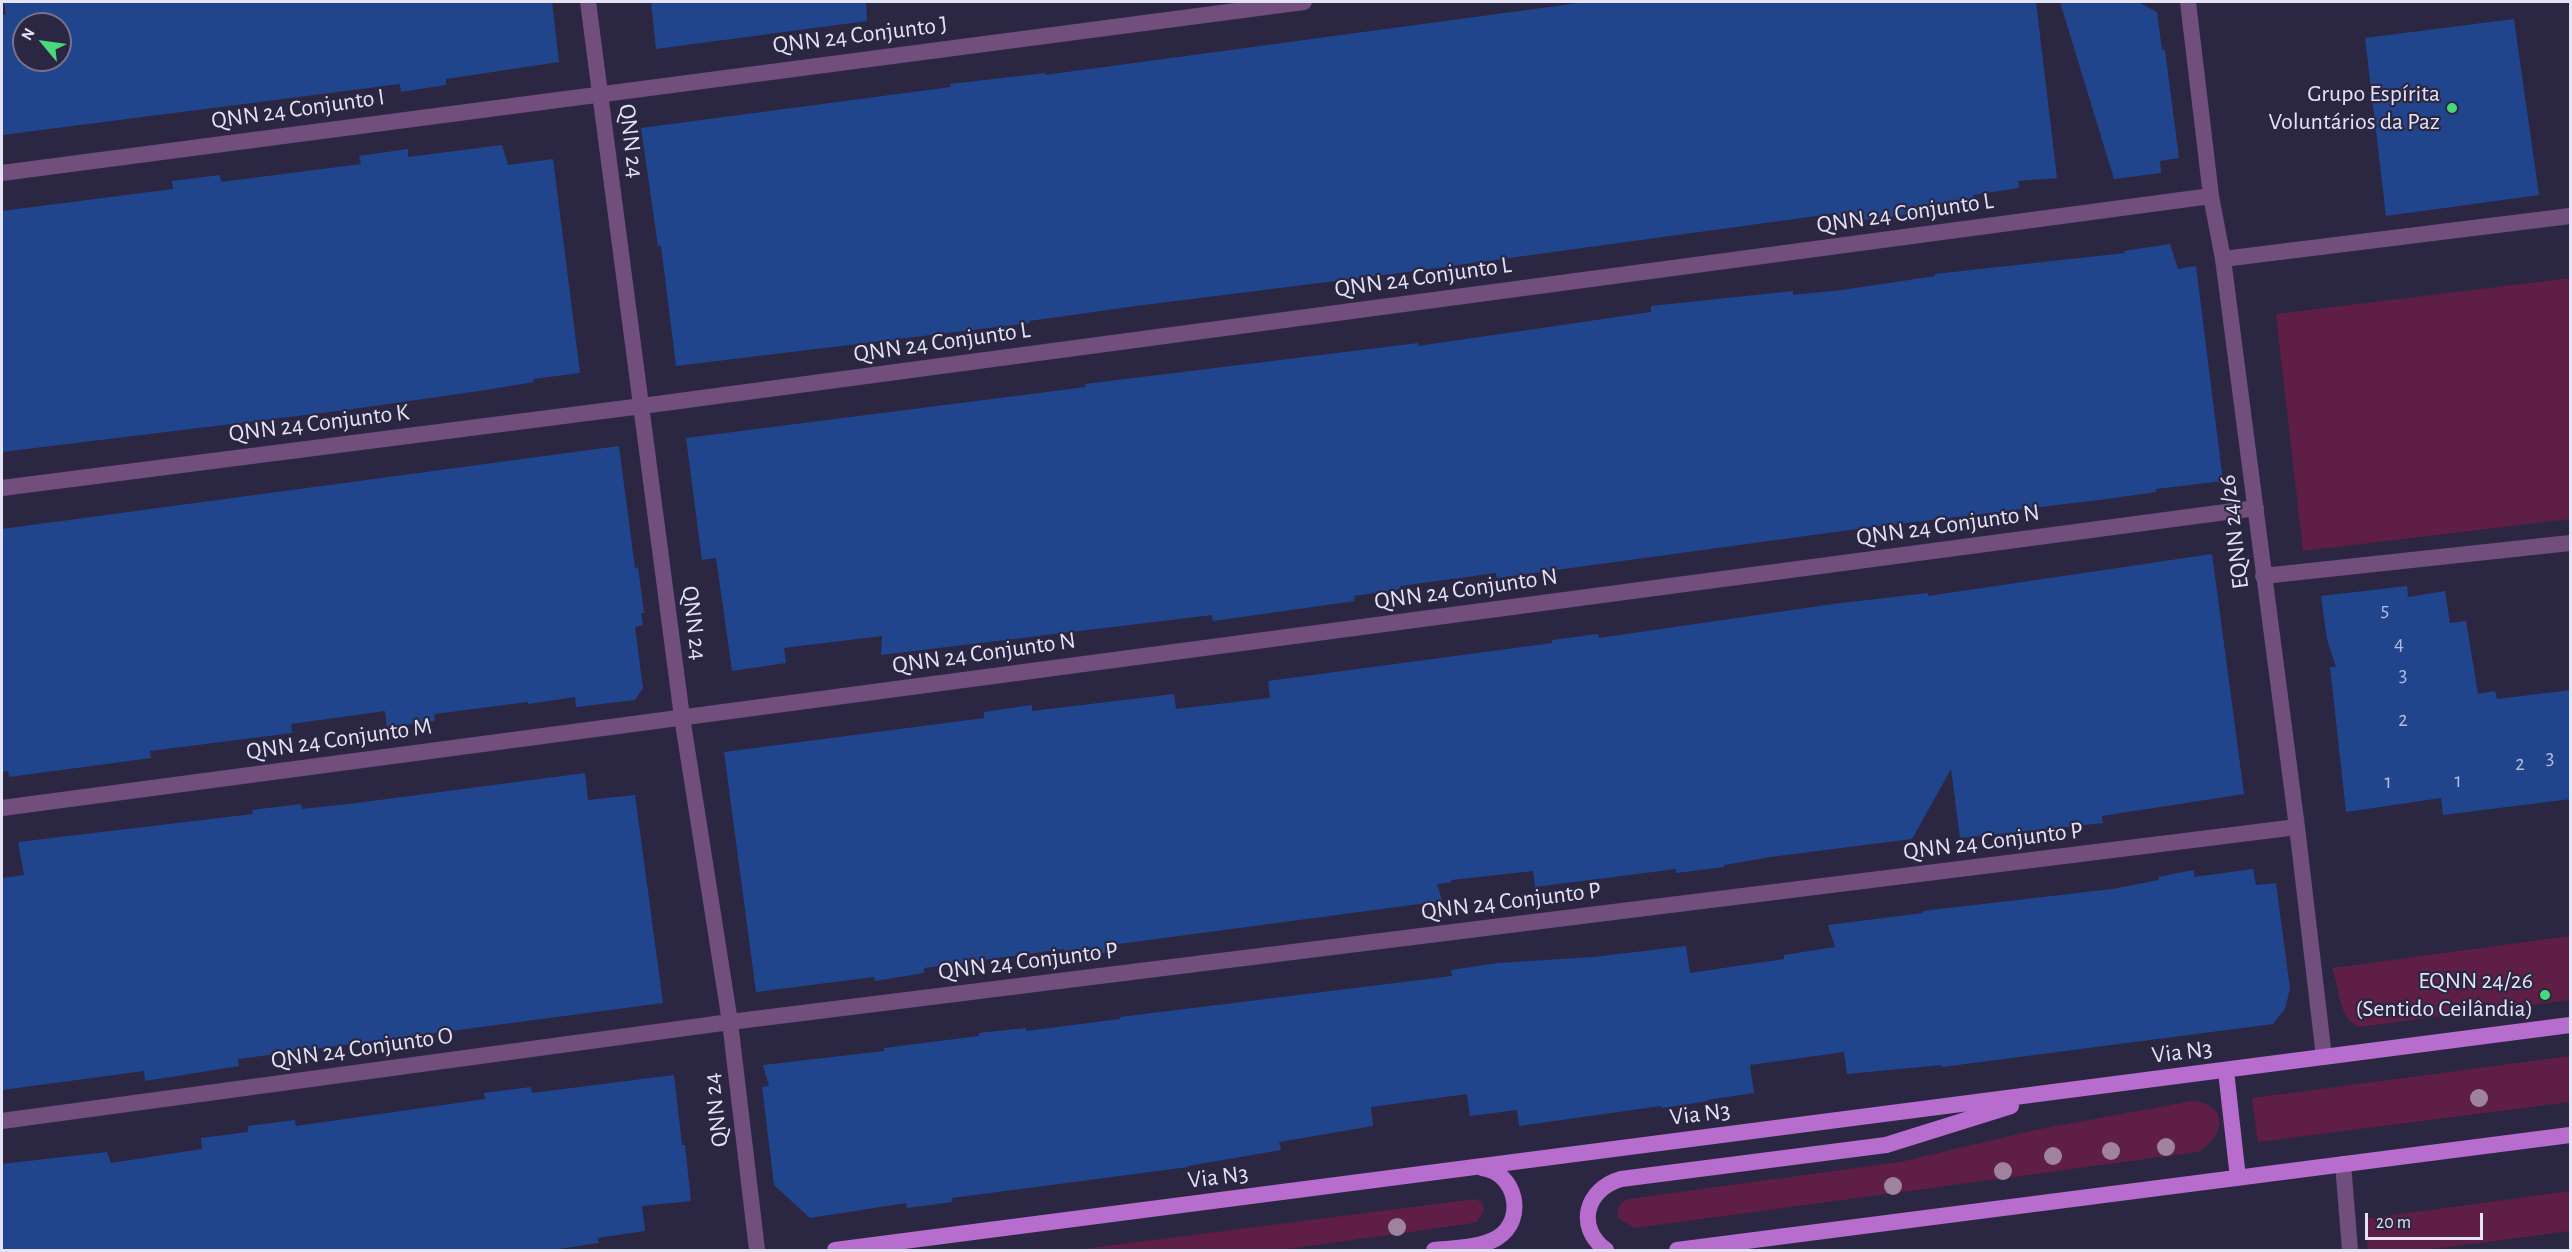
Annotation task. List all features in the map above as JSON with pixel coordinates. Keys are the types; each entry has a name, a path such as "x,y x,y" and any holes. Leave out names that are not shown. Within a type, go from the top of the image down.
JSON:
{"main road":[{"name":"Via N3","path":"835,1251 2571,1025"},
{"path":"2226,1071 2238,1178"},
{"path":"1606,1251 1598,1245 1590,1232 1588,1218 1590,1204 1597,1192 1608,1183 1621,1179 1886,1144 2058,1092"},
{"path":"1677,1251 2571,1135"},
{"path":"1434,1251 1488,1242 1499,1237 1514,1217 1513,1192 1506,1181 1497,1173 1486,1168 1473,1168"}],"street":[{"name":"QNN 24","path":"588,2 682,717 730,1023 757,1251"},
{"name":"QNN 24 Conjunto J","path":"600,93 1304,2"},
{"name":"EQNN 24/26","path":"2188,2 2211,196 2223,259 2256,508 2324,1057"},
{"name":"QNN 24 Conjunto I","path":"2,173 600,93"},
{"name":"QNN 24 Conjunto L","path":"642,406 2211,196"},
{"path":"2223,259 2571,216"},
{"name":"QNN 24 Conjunto K","path":"2,488 642,406"},
{"name":"QNN 24 Conjunto N","path":"682,717 2256,508"},
{"path":"2263,576 2571,543"},
{"name":"QNN 24 Conjunto M","path":"2,808 682,717"},
{"name":"QNN 24 Conjunto P","path":"730,1023 2297,827"},
{"name":"QNN 24 Conjunto O","path":"2,1121 730,1023"},
{"path":"2343,1164 2350,1251"}],"shaded area":[{"path":"2570,278 2570,519 2303,551 2276,314"},
{"path":"2570,936 2570,1000 2358,1027 2346,1016 2332,968"},
{"path":"2570,1056 2570,1102 2258,1142 2252,1098"},
{"path":"2192,1101 2204,1103 2213,1108 2218,1114 2219,1122 2214,1138 2198,1152 1635,1228 1618,1218 1619,1207 1628,1199 1900,1162 2035,1130"},
{"path":"2570,1191 2570,1231 2426,1250 2368,1250 2364,1219"},
{"path":"1476,1199 1482,1203 1484,1210 1477,1222 1281,1250 1074,1250"}],"building":[{"path":"4,2 552,2 559,62 446,79 446,85 401,92 400,84 2,135 2,15 6,14"},
{"path":"651,2 866,2 867,21 656,49"},
{"path":"1586,2 2036,2 2057,178 2018,181 2019,188 1973,195 1975,205 1927,212 1832,224 1831,214 1407,272 1136,306 1029,321 1030,323 676,366 661,246 658,246 641,128 951,87 950,84 1045,73 1045,75"},
{"path":"2060,2 2138,2 2157,12 2162,50 2165,50 2179,158 2160,161 2161,173 2114,179"},
{"path":"2514,19 2539,195 2386,216 2365,38"},
{"path":"502,145 508,165 553,159 580,373 533,379 534,382 486,390 346,410 2,452 2,211 173,189 172,181 220,175 221,182 361,164 359,156 408,149 408,157"},
{"path":"2170,244 2178,269 2196,266 2223,481 2156,489 2156,492 2107,499 1872,527 1497,578 1496,573 1400,586 1401,589 1354,596 1355,601 1213,621 1212,615 881,655 882,636 784,648 786,663 732,671 716,558 702,560 686,438 1086,387 1085,384 1418,343 1418,346 1651,312 1651,306 1793,291 1793,295 1842,290 1935,276 1935,274 2125,253 2124,251"},
{"path":"619,446 635,568 638,567 644,613 641,613 643,625 635,627 643,688 635,700 576,707 575,697 528,704 528,702 434,714 435,721 387,727 385,711 291,724 292,733 150,751 151,758 9,777 8,771 2,772 2,529"},
{"path":"2212,554 2244,794 2102,816 2103,823 1960,838 1951,769 1912,839 1770,857 1724,865 1724,867 1676,873 1676,869 1535,887 1533,871 1451,880 1452,882 1437,884 1442,901 1111,945 1112,952 1064,957 1064,949 924,968 924,973 875,981 874,977 756,992 724,752 984,718 984,712 1032,705 1032,711 1174,694 1176,709 1270,698 1268,681 1552,643 1552,640 1598,634 1599,638 1833,604 1928,593 1928,596"},
{"path":"2407,586 2408,597 2445,591 2450,623 2466,621 2478,694 2495,691 2497,699 2571,690 2571,799 2443,815 2441,798 2346,812 2330,667 2336,667 2327,639 2321,596"},
{"path":"585,773 588,800 635,795 663,1003 238,1059 239,1066 145,1081 144,1071 2,1090 2,878 24,875 18,842 253,814 252,810 301,804 302,809 349,804"},
{"path":"2253,869 2256,885 2276,883 2290,989 2285,1009 2273,1024 1942,1067 1942,1065 1847,1074 1844,1052 1750,1065 1754,1093 1662,1108 1661,1106 1519,1126 1517,1110 1470,1116 1467,1094 1371,1107 1373,1126 1279,1142 1281,1150 1188,1167 952,1198 952,1202 907,1208 906,1203 810,1218 774,1185 762,1087 769,1086 763,1065 884,1051 884,1048 979,1036 979,1033 1026,1028 1026,1031 1120,1019 1120,1017 1452,976 1451,970 1498,963 1593,957 1686,946 1690,973 1784,959 1784,955 1835,947 1828,925 1923,913 1923,911 2112,889 2159,880 2158,877 2194,870 2194,877"},
{"path":"674,1075 691,1201 642,1206 645,1231 597,1238 599,1243 545,1251 2,1251 2,1164 107,1152 111,1163 202,1149 201,1138 248,1132 248,1126 295,1120 296,1126 485,1099 484,1093 531,1087 532,1093"}],"place":[{"name":"Grupo Espírita Voluntários da Paz","path":"2452,108"},
{"name":"EQNN 24/26 (Sentido Ceilândia)","path":"2545,995"}]}
